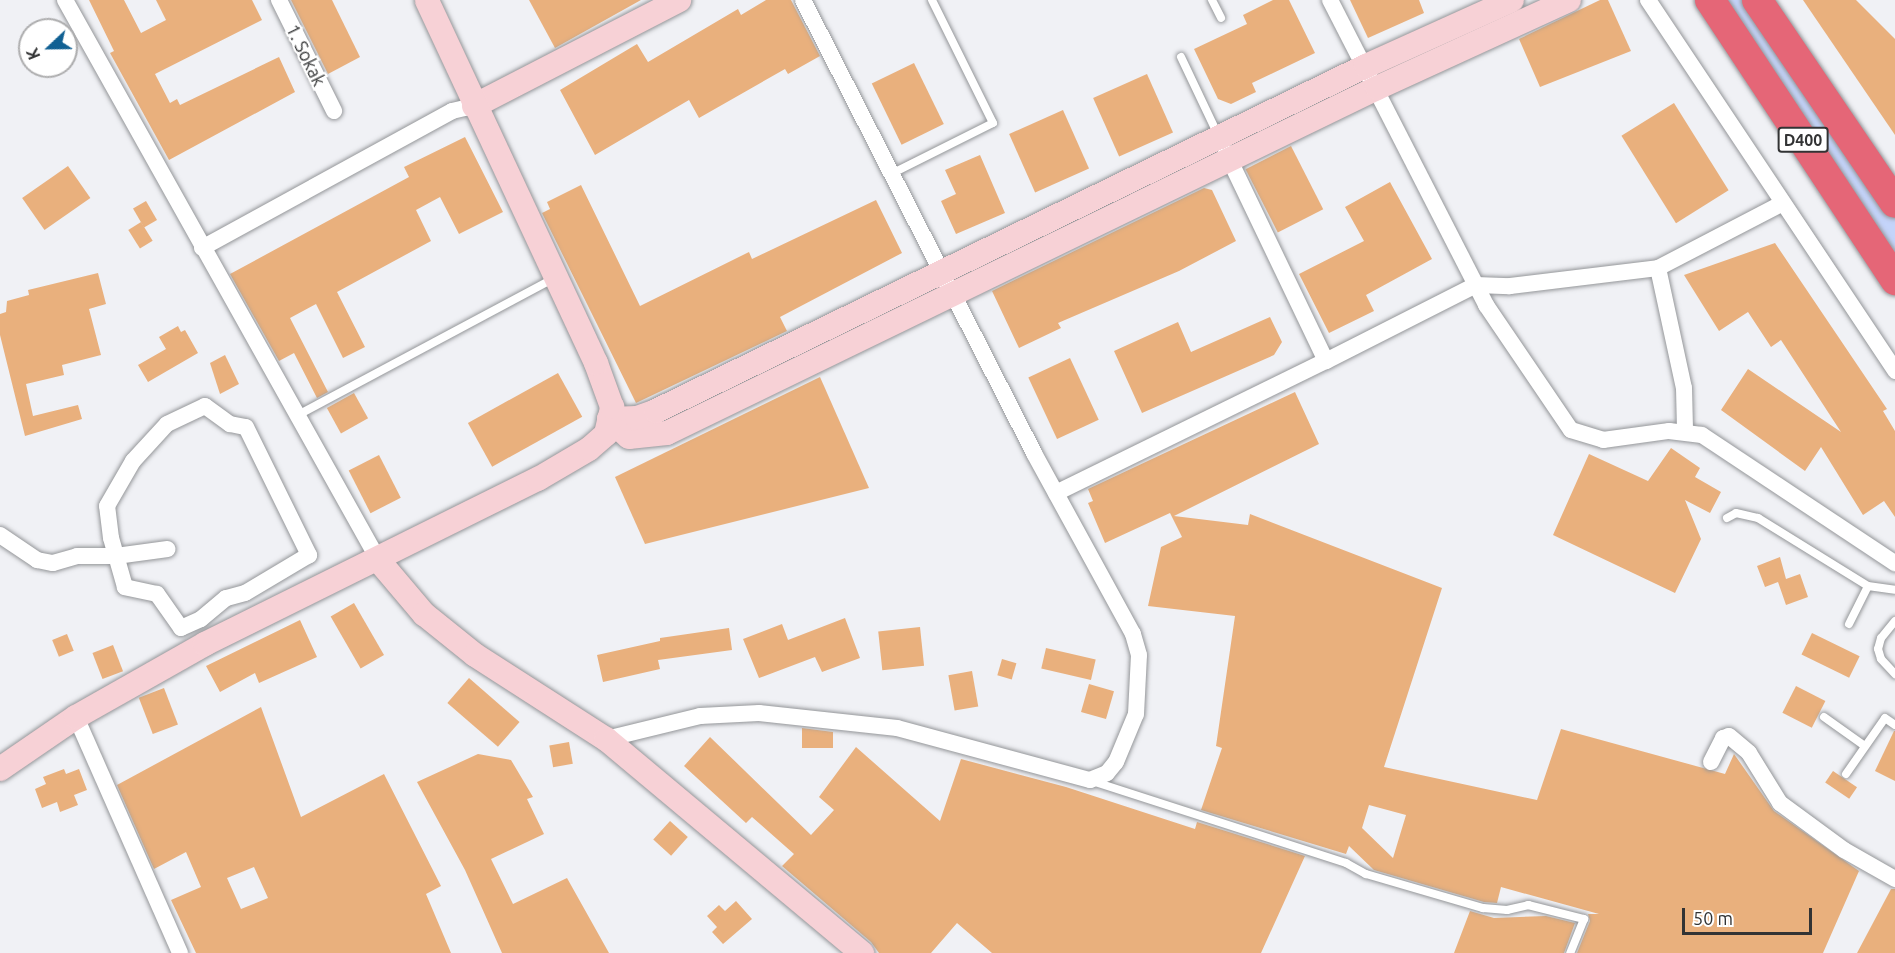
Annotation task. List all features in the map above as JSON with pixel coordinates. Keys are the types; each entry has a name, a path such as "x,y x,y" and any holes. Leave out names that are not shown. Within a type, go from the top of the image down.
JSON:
{"highway":[{"name":"D400","path":"1710,0 1895,280"},
{"name":"D400","path":"1757,0 1895,203"}],"street":[{"path":"65,0 225,290 379,561 424,614 467,648 606,739 862,953"},
{"name":"1. Sokak","path":"279,0 334,111"},
{"path":"0,769 76,717 205,644 379,561 589,449 606,434 612,407 596,363 474,106 427,0"},
{"path":"202,248 452,111 474,106 679,0"},
{"path":"606,739 700,716 759,713 897,728 1090,780 1107,773 1116,762 1136,714 1139,656 1133,634 940,271 803,0"},
{"path":"1330,0 1366,66 1476,285 1571,429 1603,440 1685,430 1717,444 1895,563"},
{"path":"609,419 637,418 656,411 1366,66 1512,0"},
{"path":"609,419 629,437 667,433 1377,88 1569,0"},
{"path":"1648,0 1781,204 1895,371"},
{"path":"1219,137 1326,361"},
{"path":"1056,493 1476,285 1510,286 1658,268 1781,204"},
{"path":"1658,268 1684,388 1685,430"},
{"path":"205,406 230,424 246,427 309,555 245,593 226,598 201,619 181,628 157,594 125,587 116,556 106,506 122,479 133,461 167,424 205,406"},
{"path":"0,535 37,560 53,563 77,556 116,556 168,549"},
{"path":"76,717 180,953"},
{"path":"1712,762 1723,738 1729,736 1749,753 1780,803 1844,850 1895,879"}],"lane":[{"path":"891,174 993,123 932,0"},
{"path":"1212,0 1221,18"},
{"path":"1181,57 1219,137"},
{"path":"298,415 555,278"},
{"path":"1727,518 1736,513 1758,518 1868,586 1895,590"},
{"path":"1849,624 1868,586"},
{"path":"1895,621 1881,638 1878,649 1881,659 1895,674"},
{"path":"1824,717 1865,746"},
{"path":"1846,774 1885,718 1895,725"},
{"path":"1090,780 1346,863 1366,874 1483,908 1507,910 1528,905 1584,919 1570,953"}],"shaded area":[{"path":"1725,0 1748,0 1895,217 1895,252"}],"building":[{"path":"89,0 124,0 141,33 166,20 156,0 252,0 262,20 155,74 170,103 177,99 180,105 279,57 295,92 169,160 110,53 114,51"},
{"path":"291,0 332,0 360,57 328,74"},
{"path":"529,0 641,0 555,48"},
{"path":"766,0 791,0 820,56 788,74 785,69 699,118 689,100 595,155 560,90 637,44 648,62 738,9 741,15"},
{"path":"1273,0 1289,0 1315,53 1252,83 1256,92 1231,104 1218,99 1194,49 1247,24 1243,15"},
{"path":"1350,0 1419,0 1424,13 1368,38"},
{"path":"1600,0 1608,0 1631,51 1540,87 1519,39"},
{"path":"1803,0 1856,0 1895,39 1895,135"},
{"path":"914,63 944,124 902,145 872,84"},
{"path":"1147,74 1173,132 1119,156 1093,98"},
{"path":"1674,103 1729,190 1676,223 1621,136"},
{"path":"1063,110 1089,168 1035,192 1009,134"},
{"path":"465,137 503,212 459,234 440,197 416,210 431,241 337,292 365,347 343,358 316,304 290,318 328,392 317,398 294,353 279,361 230,274 409,177 404,167"},
{"path":"1291,146 1323,209 1278,232 1246,169"},
{"path":"980,155 1005,213 956,234 941,201 956,194 945,170"},
{"path":"68,166 90,198 44,230 22,198"},
{"path":"1390,182 1432,259 1366,295 1374,311 1329,333 1299,274 1364,241 1345,207"},
{"path":"581,185 640,306 749,252 752,259 876,200 902,253 780,317 787,331 636,403 542,213 550,209 547,202"},
{"path":"1204,188 1212,190 1236,241 1179,271 1058,323 1061,328 1019,348 992,291"},
{"path":"146,201 157,220 144,228 133,208"},
{"path":"141,222 153,241 140,249 128,230"},
{"path":"1775,243 1887,409 1883,411 1895,431 1895,517 1884,501 1863,515 1821,447 1805,471 1721,410 1748,369 1841,432 1781,340 1771,347 1748,312 1719,331 1684,275"},
{"path":"98,273 106,304 89,309 101,355 62,365 64,375 26,384 33,416 78,405 82,419 25,436 0,335 0,314 6,312 7,301 29,295 28,290"},
{"path":"1270,317 1282,342 1274,355 1142,413 1114,351 1178,322 1191,352"},
{"path":"178,326 181,332 185,330 198,353 148,382 138,365 166,349 159,337"},
{"path":"225,355 239,384 220,394 210,363"},
{"path":"1070,358 1099,420 1057,439 1028,377"},
{"path":"558,373 582,417 492,467 468,423"},
{"path":"820,377 869,488 645,544 615,477"},
{"path":"1295,392 1319,444 1174,516 1248,525 1250,514 1442,588 1384,767 1537,800 1561,729 1725,774 1734,754 1774,811 1859,871 1823,953 1577,953 1590,921 1588,914 1599,914 1501,887 1497,903 1484,902 1374,870 1349,846 1346,854 1201,810 1222,748 1216,746 1235,616 1148,606 1161,547 1182,537 1170,513 1105,543 1088,503 1093,501 1088,489","holes":["1369,805 1406,815 1393,858 1362,828"]},
{"path":"354,393 368,418 341,433 327,408"},
{"path":"1671,448 1700,468 1695,477 1721,492 1710,513 1685,500 1701,539 1675,593 1553,535 1589,454 1648,481"},
{"path":"379,455 401,498 370,513 349,470"},
{"path":"1780,557 1786,579 1800,574 1808,597 1786,605 1778,582 1765,587 1757,566"},
{"path":"354,603 384,655 361,668 331,616"},
{"path":"845,618 860,658 822,672 815,657 759,678 743,639 782,624 788,640"},
{"path":"300,620 317,657 259,683 255,673 220,692 206,666"},
{"path":"920,627 924,666 882,670 878,631"},
{"path":"729,628 732,650 658,660 660,669 603,682 597,655 660,641 660,638"},
{"path":"1812,633 1860,656 1849,678 1801,655"},
{"path":"67,634 74,651 59,657 52,640"},
{"path":"113,645 123,671 102,679 92,653"},
{"path":"1046,648 1096,659 1091,680 1041,668"},
{"path":"1002,659 1016,663 1012,679 997,675"},
{"path":"972,671 978,706 955,711 948,675"},
{"path":"469,678 520,722 498,747 447,703"},
{"path":"1089,684 1114,691 1106,719 1081,712"},
{"path":"1796,686 1825,701 1812,728 1782,713"},
{"path":"164,688 178,724 153,734 139,698"},
{"path":"261,707 301,817 384,774 441,886 426,894 451,953 196,953 171,900 201,887 186,852 154,869 117,785","holes":["254,867 268,898 241,909 227,878"]},
{"path":"802,728 833,732 833,748 802,748"},
{"path":"1895,731 1895,781 1875,771"},
{"path":"710,737 811,835 834,810 819,797 856,747 940,821 961,759 1066,787 1195,829 1197,822 1305,856 1261,953 992,953 957,923 931,953 879,953 871,942 782,866 794,854 752,817 746,823 684,766"},
{"path":"569,742 573,764 553,767 549,745"},
{"path":"478,754 511,760 533,797 527,799 544,834 491,859 513,904 567,878 609,953 502,953 465,870 417,782"},
{"path":"64,769 66,774 79,769 87,790 74,795 78,805 60,812 57,802 42,808 35,789 46,784 43,777"},
{"path":"1833,771 1857,787 1849,799 1825,783"},
{"path":"670,821 688,837 671,856 653,840"},
{"path":"1891,889 1895,889 1895,953 1857,953"},
{"path":"736,901 752,919 723,944 712,932 717,927 707,916 719,905 725,911"},
{"path":"1470,911 1494,918 1546,916 1575,923 1564,953 1454,953"}]}
